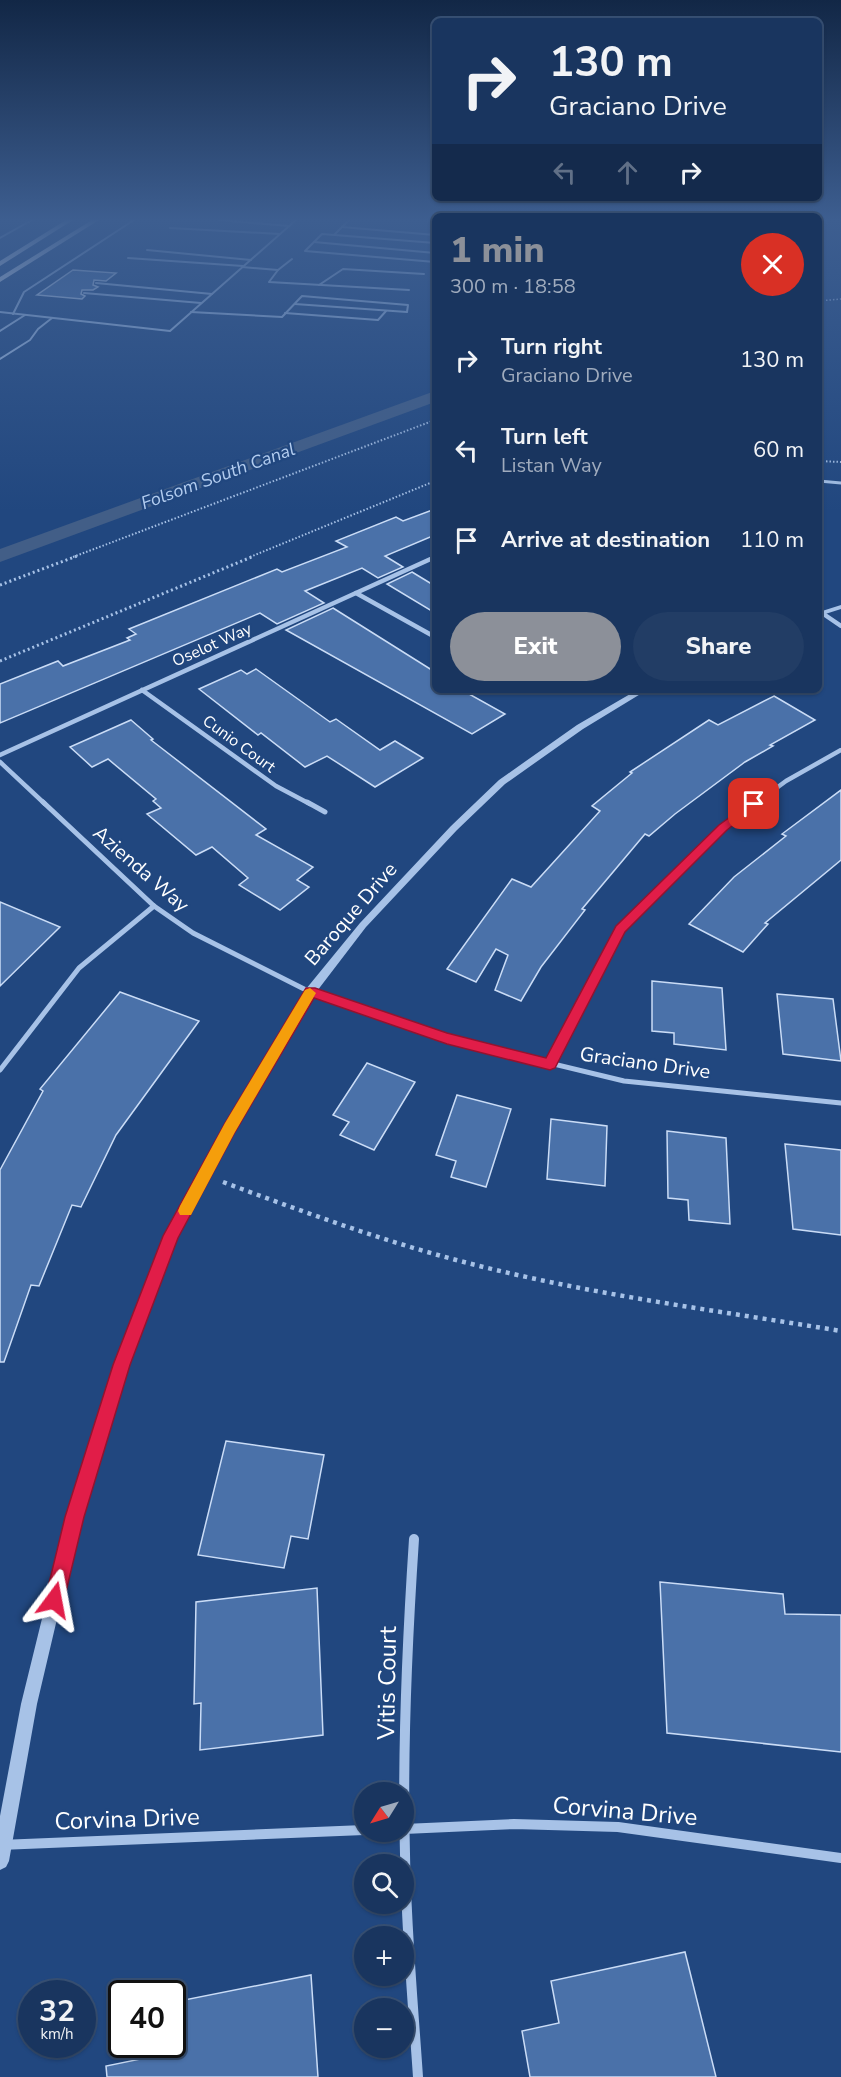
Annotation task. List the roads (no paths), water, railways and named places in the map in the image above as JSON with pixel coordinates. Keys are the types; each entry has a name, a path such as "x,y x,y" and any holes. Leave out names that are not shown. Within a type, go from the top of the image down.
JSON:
{"street":[{"path":"42,317 170,331 186,317"},
{"path":"822,481 841,483"},
{"name":"Oselot Way","path":"0,755 432,558"},
{"path":"356,593 432,635"},
{"path":"822,612 841,607"},
{"path":"822,614 841,626"},
{"name":"Cunio Court","path":"142,690 276,786 325,812"},
{"name":"Baroque Drive","path":"0,1861 1,1844 29,1704 74,1517 126,1354 171,1236 230,1127 310,992 363,926 454,828 502,782 580,727 638,693"},
{"path":"550,1064 620,929 723,828 786,781 841,750"},
{"name":"Azienda Way","path":"0,762 154,906 222,948 310,992"},
{"path":"0,1070 79,968 154,906"},
{"name":"Graciano Drive","path":"310,992 447,1038 624,1081 841,1103"},
{"name":"Vitis Court","path":"405,1782 407,1645 414,1539"},
{"name":"Corvina Drive","path":"414,1829 514,1824 618,1827 841,1858"},
{"name":"Corvina Drive","path":"1,1844 354,1830"},
{"name":"Vitis Court","path":"404,1842 418,2077"}],"lane":[{"path":"0,331 22,317"},
{"path":"337,317 378,320 381,317"},
{"path":"0,359 30,340 38,329 52,318"}],"waterway":[{"name":"Folsom South Canal","path":"0,556 432,397"}]}
